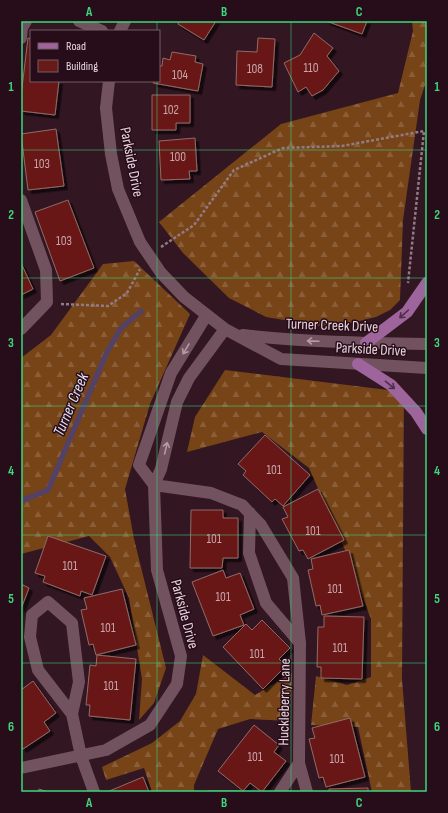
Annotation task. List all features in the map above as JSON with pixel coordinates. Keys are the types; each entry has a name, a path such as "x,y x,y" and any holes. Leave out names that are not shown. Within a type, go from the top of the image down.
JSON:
{"main road":[{"path":"366,343 407,312 427,283"},
{"path":"358,364 391,385 416,412 427,429"}],"street":[{"path":"21,38 22,28 26,21"},
{"path":"79,21 100,30"},
{"path":"120,30 125,21"},
{"name":"Parkside Drive","path":"109,82 106,108 111,154 118,189 140,242 161,273 184,297 224,329 281,359 427,368"},
{"path":"21,200 46,270 47,302 21,329"},
{"path":"154,485 140,465 171,373 206,316"},
{"name":"Parkside Drive","path":"21,768 106,750 150,725 177,684 181,656 157,570 154,485 161,469 177,402 189,378 224,329"},
{"name":"Turner Creek Drive","path":"236,334 283,340 427,344"},
{"name":"Huckleberry Lane","path":"154,485 211,492 242,505 261,525 293,578 300,642 299,763 307,792"},
{"name":"Huckleberry Lane","path":"250,513 249,553 266,603 300,642"},
{"path":"72,714 80,682 72,624 48,602 32,615 30,636 33,650 38,670 72,714 81,756 94,792"},
{"name":"Huckleberry Lane","path":"280,792 299,763"}],"path":[{"path":"47,302 70,305 108,306 127,293 148,255 194,225 234,170 283,148 342,146 424,131 408,283"}],"green space":[{"path":"412,21 427,21 427,79 420,100 403,220 400,300 390,310 376,317 347,324 320,326 266,317 229,298 183,253 159,222 281,124 398,93 413,31"},
{"path":"134,261 190,314 150,404 125,489 134,539 166,668 154,703 139,720 142,679 129,598 110,557 89,536 21,554 21,358 51,335 103,264"},
{"path":"225,370 404,392 402,679 411,792 372,792 358,727 311,725 316,676 347,685 371,677 371,619 345,550 309,468 262,432 187,452 195,417"},
{"path":"203,655 255,695 292,673 289,721 250,719 218,729 194,785 194,792 152,792 144,768 106,780 102,767 152,743 180,721 196,694"}],"building":[{"path":"179,21 216,21 204,40 178,24"},
{"path":"326,21 367,21 362,34"},
{"path":"314,33 333,48 327,56 339,71 323,90 312,96 306,87 298,92 284,63 300,55"},
{"path":"28,38 30,39 30,82 59,82 55,115 21,111 21,96"},
{"path":"258,38 275,39 272,87 236,85 237,51 257,52"},
{"path":"172,52 196,56 195,62 203,64 198,91 153,83 160,82 160,66 162,66 163,58 170,60"},
{"path":"152,95 190,95 190,123 176,123 176,130 152,130"},
{"path":"56,129 64,186 28,190 21,134"},
{"path":"195,138 197,171 189,171 190,179 161,180 159,141"},
{"path":"68,200 94,268 60,281 35,212"},
{"path":"21,263 33,289 21,295"},
{"path":"265,435 310,475 283,506 275,499 272,502 243,475 246,471 238,464"},
{"path":"318,489 344,540 308,559 303,550 299,551 282,519 288,517 283,507"},
{"path":"191,510 223,510 223,518 238,518 238,558 223,558 222,568 190,568"},
{"path":"48,536 106,556 92,595 81,591 80,596 43,582 45,576 35,573"},
{"path":"349,550 363,606 322,615 320,605 316,606 308,570 313,569 311,559"},
{"path":"223,570 226,578 240,573 254,609 240,615 244,625 213,636 192,582"},
{"path":"21,584 29,588 21,609"},
{"path":"122,589 136,645 96,655 93,644 89,645 81,610 87,609 84,598"},
{"path":"324,616 364,617 362,679 321,678 321,667 317,667 318,627 324,627"},
{"path":"262,620 290,648 279,659 286,666 263,689 223,647 246,624 252,630"},
{"path":"97,655 136,659 130,720 89,716 90,705 86,705 90,665 96,666"},
{"path":"33,681 56,713 44,722 50,731 23,749 21,746 21,690"},
{"path":"350,718 365,777 326,787 323,777 319,778 309,739 315,738 312,728"},
{"path":"254,725 279,745 274,752 286,761 262,792 250,783 243,791 218,771"},
{"path":"143,777 149,792 107,792"},
{"path":"368,788 368,792 329,792 329,789"},
{"path":"39,789 48,792 38,792"},
{"path":"240,791 240,792 208,792"}],"waterway":[{"name":"Turner Creek","path":"21,501 48,490 106,354 121,328 141,311"}]}
